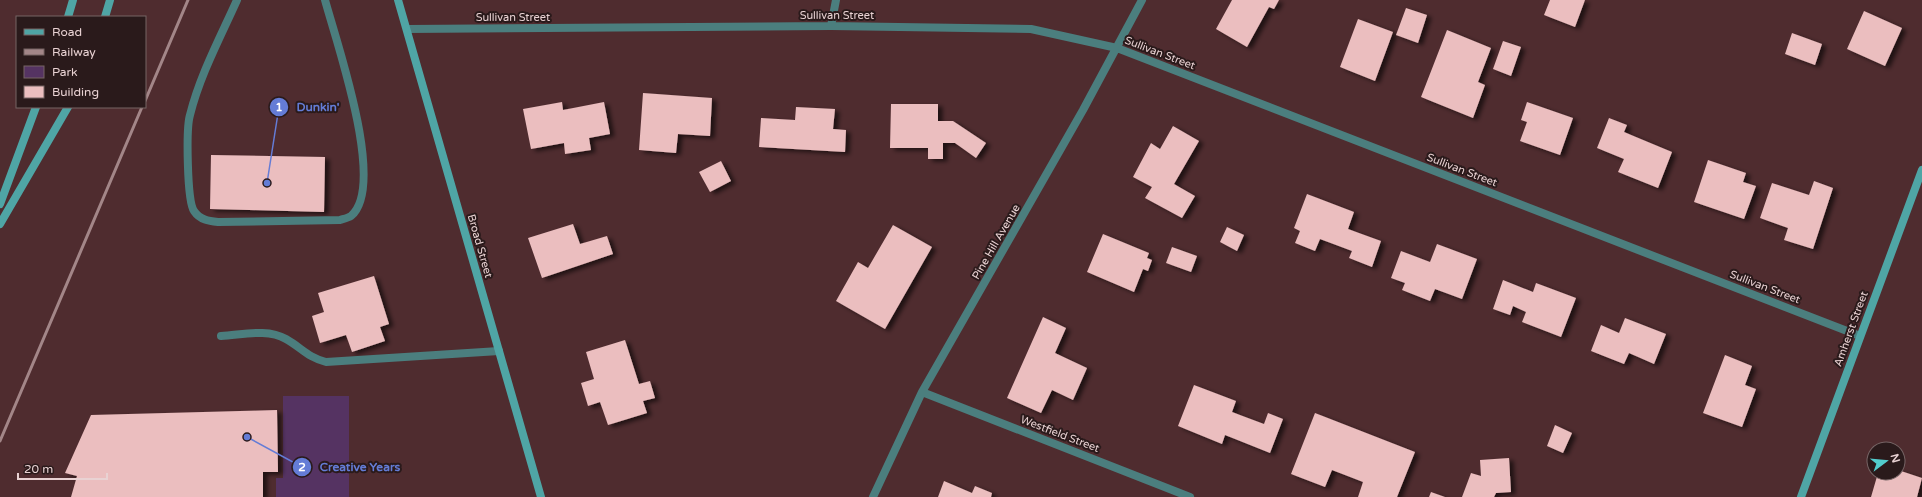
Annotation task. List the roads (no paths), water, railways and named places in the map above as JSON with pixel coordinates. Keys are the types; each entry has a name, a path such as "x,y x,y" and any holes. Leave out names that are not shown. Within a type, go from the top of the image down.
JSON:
{"main road":[{"path":"68,16 73,0"},
{"path":"105,16 110,0"},
{"name":"Broad Street","path":"398,0 541,497"},
{"path":"0,204 36,108"},
{"path":"0,224 67,108"},
{"name":"Amherst Street","path":"1801,497 1922,170"}],"street":[{"path":"237,0 199,84 189,117 188,175 190,198 194,211 203,220 218,222 340,220 350,216 358,207 363,194 364,178 357,113 325,0"},
{"path":"831,26 836,0"},
{"name":"Pine Hill Avenue","path":"872,497 922,392 1117,48 1142,0"},
{"name":"Sullivan Street","path":"407,29 831,26 1031,29 1117,48 1860,336"},
{"path":"221,336 271,333 286,338 313,359 326,362 499,351"},
{"name":"Westfield Street","path":"922,392 1190,497"}],"railway":[{"path":"146,99 188,0"},
{"path":"0,441 142,108"}],"place":[{"name":"Dunkin'","path":"267,183"},
{"name":"Creative Years","path":"247,437"}]}
